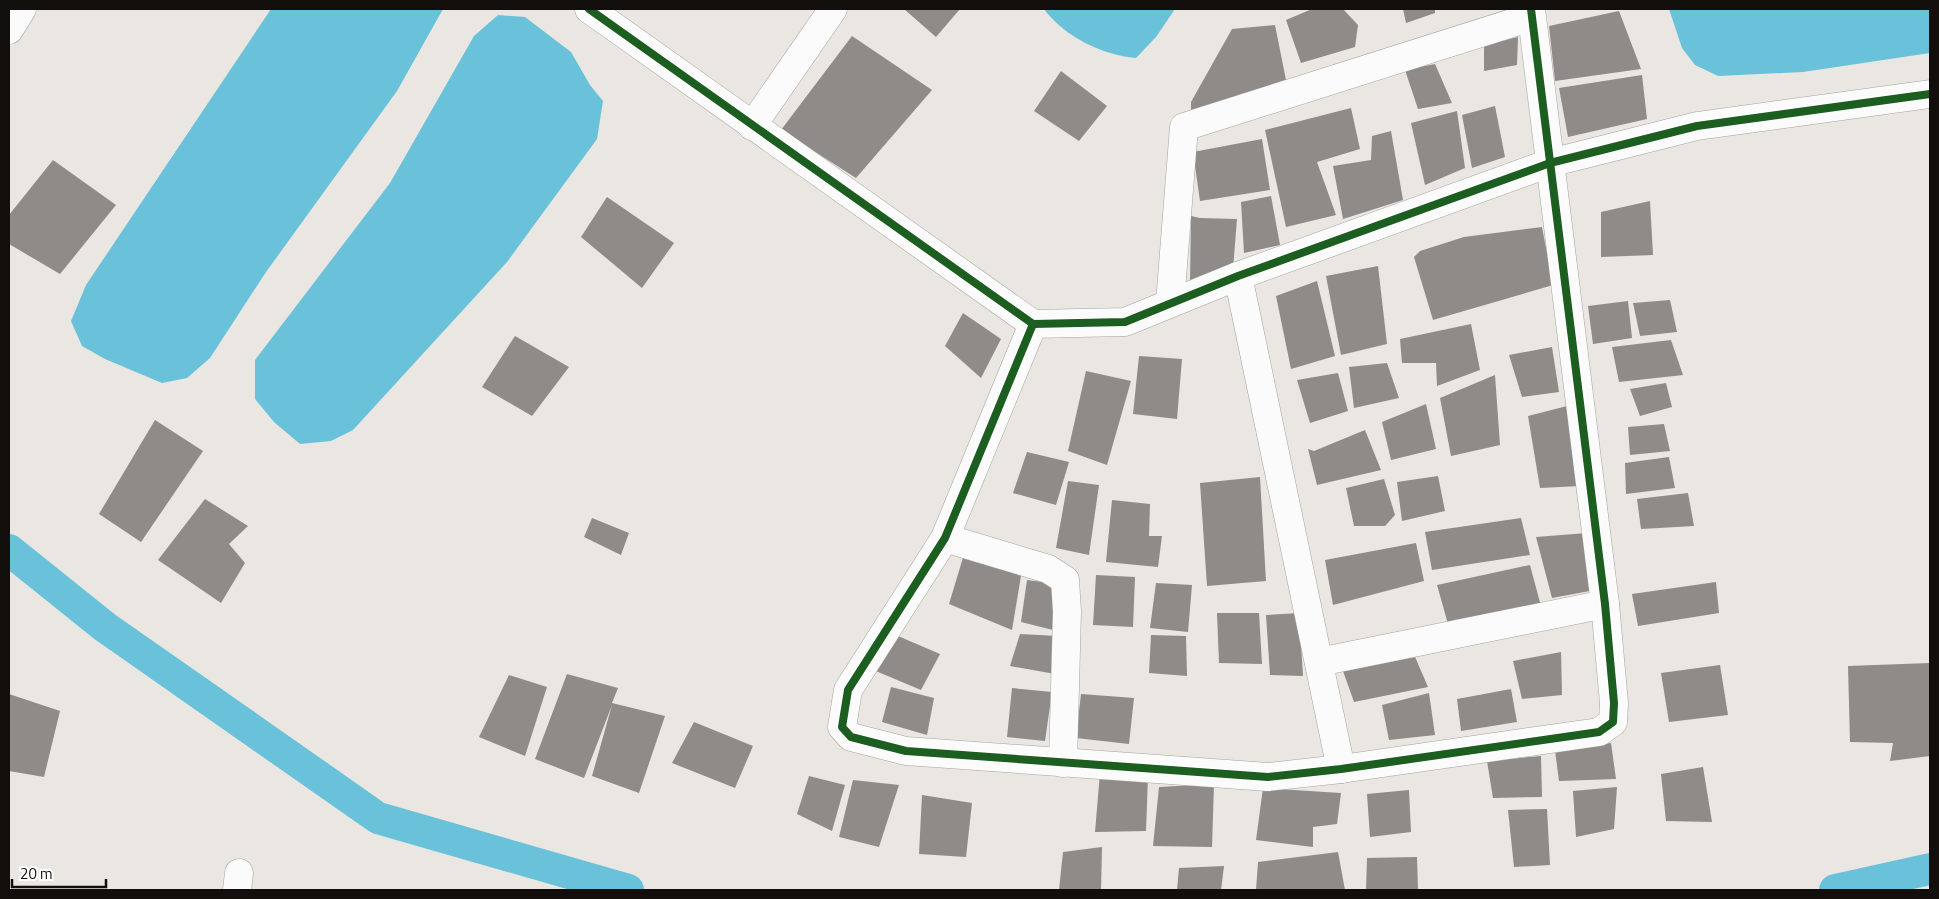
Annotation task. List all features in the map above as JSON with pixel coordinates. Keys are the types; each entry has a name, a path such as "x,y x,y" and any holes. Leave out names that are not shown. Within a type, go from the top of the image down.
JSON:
{"street":[{"path":"9,30 22,9"},
{"path":"589,9 1033,324 1124,322 1238,276 1550,163 1697,126 1930,94"},
{"path":"752,126 832,9"},
{"path":"1033,324 945,538 848,690 842,727 851,737 906,751 1268,777 1341,769 1599,732 1613,722 1614,703 1605,604 1531,13 1184,127 1170,303"},
{"path":"1238,276 1341,769"},
{"path":"945,538 1048,569 1065,580 1067,611 1063,763"},
{"path":"1319,662 1605,604"}],"water":[{"path":"271,9 443,9 397,91 266,272 210,358 187,378 162,383 105,359 82,346 71,321 86,285"},
{"path":"1044,9 1175,9 1156,37 1136,58 1110,53 1085,43 1062,28"},
{"path":"1669,9 1930,9 1930,53 1803,72 1718,76 1695,65 1682,48"},
{"path":"498,15 525,17 571,52 590,85 603,101 597,139 507,262 353,430 331,441 300,444 274,422 255,399 255,360 390,183 474,36"}],"building":[{"path":"904,9 960,9 936,37"},
{"path":"1312,9 1343,9 1358,25 1355,47 1301,63 1286,20"},
{"path":"1403,9 1435,9 1435,13 1406,23"},
{"path":"1619,11 1641,69 1555,81 1549,26"},
{"path":"1275,25 1286,80 1191,110 1191,102 1232,29"},
{"path":"852,36 932,90 856,178 781,130"},
{"path":"1518,37 1517,65 1484,71 1484,45"},
{"path":"1435,64 1452,103 1418,109 1405,70"},
{"path":"1061,71 1107,106 1079,141 1034,111"},
{"path":"1642,75 1647,119 1568,137 1559,88"},
{"path":"1495,106 1505,157 1472,168 1462,115"},
{"path":"1351,108 1360,149 1317,162 1336,215 1286,227 1265,130"},
{"path":"1457,111 1465,168 1425,185 1411,123"},
{"path":"1391,131 1403,200 1343,219 1333,166 1371,160 1372,136"},
{"path":"1262,139 1270,190 1200,201 1193,152"},
{"path":"53,160 116,205 60,274 9,244 9,215"},
{"path":"1271,196 1280,245 1244,253 1241,202"},
{"path":"607,197 674,243 642,288 581,237"},
{"path":"1650,201 1653,255 1601,257 1601,212"},
{"path":"1191,216 1237,219 1233,269 1190,282"},
{"path":"1542,227 1553,285 1433,320 1414,257 1420,251 1464,237"},
{"path":"1378,266 1387,344 1341,355 1326,276"},
{"path":"1317,281 1335,356 1291,369 1276,296"},
{"path":"1670,300 1677,332 1640,336 1633,303"},
{"path":"1628,301 1632,338 1593,344 1588,306"},
{"path":"963,313 1001,339 981,378 945,346"},
{"path":"1471,324 1480,370 1437,386 1436,363 1402,363 1400,339"},
{"path":"515,336 569,367 532,416 482,387"},
{"path":"1671,340 1683,375 1619,382 1612,347"},
{"path":"1552,347 1559,392 1522,397 1509,355"},
{"path":"1139,356 1182,359 1177,419 1133,414"},
{"path":"1387,363 1399,398 1354,408 1349,367"},
{"path":"1086,371 1131,381 1107,465 1068,451"},
{"path":"1338,373 1348,411 1310,423 1297,380"},
{"path":"1495,375 1500,445 1451,456 1440,398"},
{"path":"1666,383 1672,407 1640,416 1630,389"},
{"path":"1426,404 1436,449 1391,460 1382,422"},
{"path":"1571,405 1580,486 1540,488 1528,416"},
{"path":"155,420 203,451 141,542 99,514"},
{"path":"1664,424 1670,451 1630,455 1628,427"},
{"path":"1365,430 1381,470 1317,485 1308,449 1314,451"},
{"path":"1027,452 1069,462 1056,505 1013,493"},
{"path":"1669,457 1675,488 1626,494 1625,463"},
{"path":"1438,476 1445,511 1402,521 1397,482"},
{"path":"1260,477 1266,581 1207,586 1200,483"},
{"path":"1384,479 1395,515 1385,526 1354,526 1346,488"},
{"path":"1068,481 1099,485 1089,555 1056,548"},
{"path":"1688,493 1694,526 1641,529 1637,499"},
{"path":"205,499 248,526 229,544 245,563 221,603 158,560"},
{"path":"1112,500 1150,504 1149,536 1162,536 1158,567 1106,562"},
{"path":"592,518 629,533 621,555 584,537"},
{"path":"1521,518 1530,555 1432,570 1425,532"},
{"path":"1587,533 1595,590 1552,598 1536,537"},
{"path":"1416,543 1424,581 1333,605 1325,560"},
{"path":"965,551 1022,570 1012,630 949,604"},
{"path":"1530,565 1542,610 1448,624 1437,585"},
{"path":"1096,575 1135,577 1133,627 1093,625"},
{"path":"1027,580 1059,584 1057,631 1021,622"},
{"path":"1716,582 1719,613 1638,626 1632,594"},
{"path":"1156,583 1192,585 1188,632 1150,628"},
{"path":"1217,613 1259,613 1262,664 1219,663"},
{"path":"1299,613 1303,676 1270,675 1266,615"},
{"path":"1020,634 1058,636 1055,674 1010,666"},
{"path":"1151,635 1186,636 1187,676 1149,673"},
{"path":"898,636 940,654 921,690 871,669"},
{"path":"1561,652 1562,695 1522,699 1513,661"},
{"path":"1415,657 1428,687 1354,702 1343,671"},
{"path":"1930,663 1930,756 1890,761 1893,743 1850,742 1848,666"},
{"path":"1720,665 1728,715 1669,722 1661,673"},
{"path":"567,674 618,688 612,703 665,716 639,793 592,776 612,705 584,778 535,759"},
{"path":"509,675 547,687 525,756 479,737"},
{"path":"891,687 934,698 927,735 882,722"},
{"path":"1012,688 1052,692 1045,741 1007,737"},
{"path":"1511,689 1517,722 1461,731 1457,699"},
{"path":"1429,693 1435,735 1389,740 1382,705"},
{"path":"9,694 60,711 44,777 9,771"},
{"path":"1081,694 1134,698 1129,744 1076,738"},
{"path":"694,722 753,746 735,788 672,763"},
{"path":"1611,743 1616,779 1559,781 1555,750"},
{"path":"1541,756 1542,797 1493,798 1487,761"},
{"path":"1703,767 1712,822 1666,821 1661,774"},
{"path":"1100,773 1148,776 1146,831 1095,832"},
{"path":"809,776 845,785 832,831 797,814"},
{"path":"853,780 899,785 879,847 839,837"},
{"path":"1214,784 1212,847 1153,846 1159,787"},
{"path":"1617,787 1614,829 1576,837 1573,791"},
{"path":"1263,788 1341,793 1337,824 1313,827 1313,847 1256,840"},
{"path":"1409,790 1411,832 1370,837 1367,794"},
{"path":"922,795 972,803 966,857 919,854"},
{"path":"1547,809 1550,865 1514,867 1508,810"},
{"path":"1102,847 1101,890 1059,890 1063,852"},
{"path":"1338,852 1345,890 1256,890 1258,862"},
{"path":"1417,857 1418,890 1366,890 1367,858"},
{"path":"1224,866 1221,890 1177,890 1179,868"}],"waterway":[{"path":"9,550 105,627 378,818 628,890"},
{"path":"1835,890 1930,869"}],"cycle path":[{"path":"589,9 1033,324 1125,322 1238,276 1550,163 1697,126 1930,94"},
{"path":"1033,324 945,538 848,690 842,727 851,737 906,751 1268,777 1341,769 1599,732 1613,722 1614,703 1605,604 1531,9"}]}
